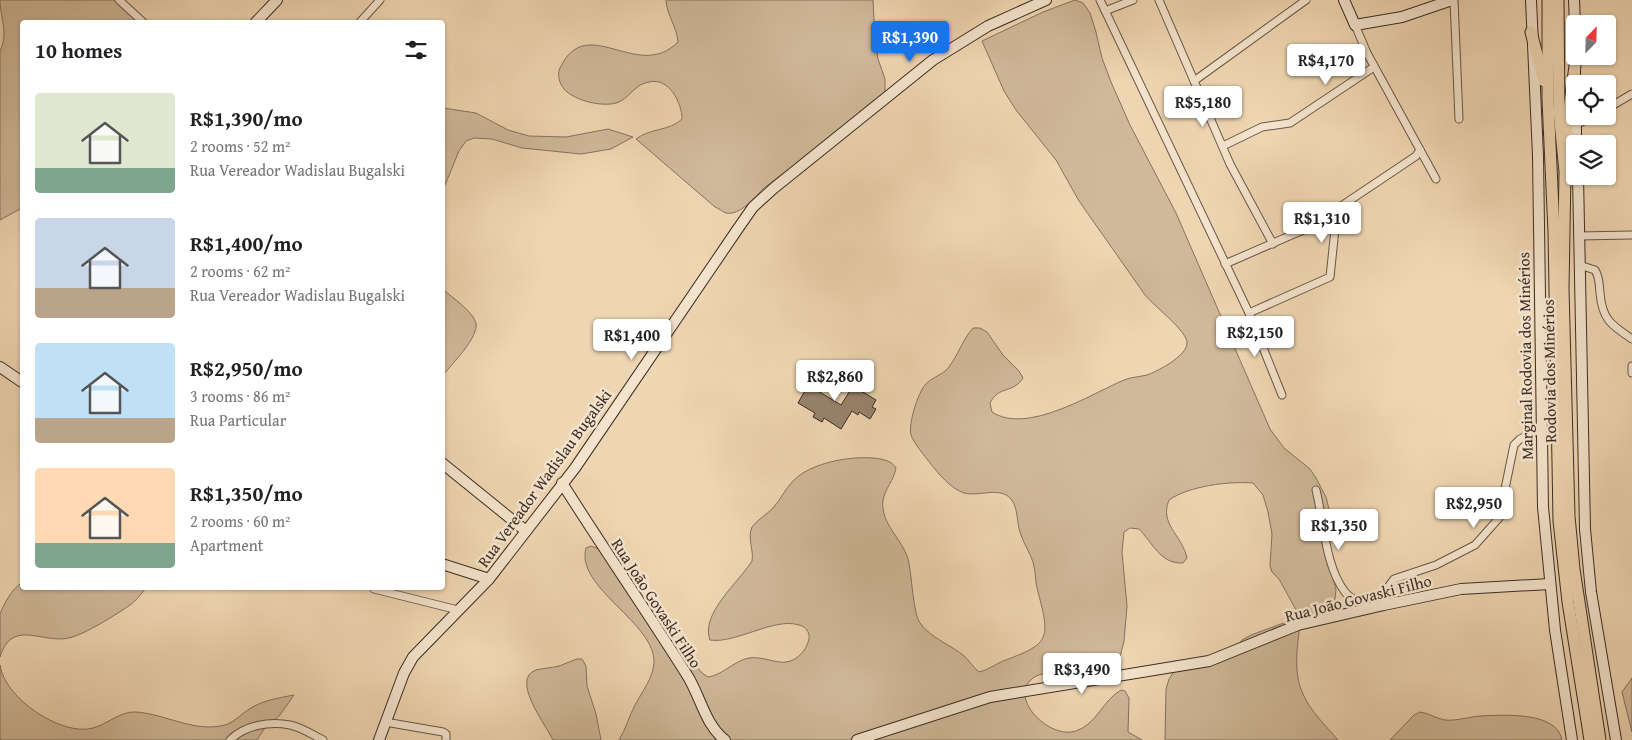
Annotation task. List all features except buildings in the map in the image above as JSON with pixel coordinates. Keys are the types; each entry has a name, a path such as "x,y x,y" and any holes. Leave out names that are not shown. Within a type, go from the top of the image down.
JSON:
{"main road":[{"path":"258,20 277,0"},
{"name":"Rua Vereador Wadislau Bugalski","path":"379,740 404,673 414,657 489,579 575,468 687,301 753,208 774,188 933,60 988,26 1046,0"},
{"path":"1344,0 1355,25 1402,16 1453,0"},
{"name":"Marginal Rodovia dos Minérios","path":"1531,0 1538,156 1543,507 1558,649 1572,740"},
{"name":"Rodovia dos Minérios","path":"1548,0 1548,98 1554,232 1559,521 1568,602 1590,740"},
{"name":"Rodovia dos Minérios","path":"1558,0 1559,111 1564,161 1564,298 1569,516 1574,569 1600,740"},
{"path":"1574,0 1575,15"},
{"path":"1531,32 1548,98"},
{"path":"1564,161 1568,107 1574,65"},
{"path":"1578,185 1585,529 1591,592 1616,740"},
{"path":"0,367 20,381"},
{"path":"445,465 526,531"},
{"name":"Rua João Govaski Filho","path":"562,484 688,677 719,736 725,740"},
{"path":"445,565 489,579"},
{"name":"Rua João Govaski Filho","path":"857,740 990,697 1209,661 1298,625 1384,605 1462,589 1550,584"}],"street":[{"path":"119,0 141,20"},
{"path":"362,20 380,0"},
{"path":"1100,0 1249,313 1282,395"},
{"path":"1105,11 1133,0"},
{"path":"1159,0 1230,164 1273,244"},
{"path":"1194,81 1306,0"},
{"path":"1453,0 1459,119"},
{"path":"1355,25 1374,67 1436,179"},
{"path":"1223,146 1262,127 1290,123 1374,67"},
{"path":"1616,103 1632,94"},
{"path":"1225,264 1310,227 1416,156 1420,150"},
{"path":"1249,313 1330,277 1337,210"},
{"path":"1578,236 1632,235"},
{"path":"1579,265 1595,270 1599,277 1601,305 1605,318 1632,339"},
{"path":"1632,366 1632,373"},
{"path":"1384,605 1386,590 1394,579 1436,565 1475,545 1499,518 1514,445 1520,439 1541,429"},
{"path":"1316,490 1329,560 1345,592 1354,600 1372,608"},
{"path":"378,590 458,610"},
{"path":"385,722 443,732 446,734 446,740"},
{"path":"230,740 249,728 269,723 292,725 323,740"}],"shaded area":[{"path":"0,0 123,0 143,20 20,20 20,209 0,220 0,51 3,45 4,32"},
{"path":"666,0 873,0 875,40 878,59 885,79 885,92 875,104 764,188 742,209 737,212 726,213 715,207 636,139 647,133 672,126 682,119 677,99 663,83 656,81 644,83 621,101 599,104 575,97 564,89 560,81 560,68 571,52 584,46 598,46 646,55 662,53 678,42"},
{"path":"1075,0 1083,3 1090,13 1102,58 1111,82 1130,125 1176,213 1270,429 1284,448 1310,469 1326,497 1329,509 1327,554 1336,590 1335,599 1333,604 1325,610 1301,618 1297,647 1297,666 1300,685 1306,701 1338,740 1165,740 1166,689 1169,679 1177,667 1184,662 1220,653 1237,646 1242,640 1251,635 1300,617 1270,566 1272,534 1263,495 1253,483 1243,483 1198,488 1177,495 1169,500 1167,516 1187,558 1183,563 1168,560 1158,552 1139,529 1130,528 1124,532 1122,552 1127,606 1124,641 1119,661 1112,667 1105,669 1048,672 1033,678 1026,686 1025,696 1028,705 1035,715 1054,729 1065,732 1083,728 1095,718 1115,694 1121,690 1125,691 1129,698 1128,732 1142,740 619,740 649,679 654,663 651,648 643,634 592,577 586,563 586,548 591,546 599,549 702,673 708,677 718,674 745,659 761,658 783,662 791,661 798,657 805,649 809,640 808,631 804,627 789,624 778,625 720,640 710,640 708,630 715,609 752,561 750,535 752,527 772,509 790,484 800,475 819,465 830,462 853,458 873,458 883,459 896,468 884,496 883,509 888,524 908,559 918,618 929,633 963,655 979,672 1030,650 1043,638 1045,630 1044,621 1034,566 1019,530 1014,503 1001,493 970,494 954,488 941,476 920,450 910,430 914,409 922,389 928,382 949,367 973,328 980,328 987,332 1003,355 1019,371 1023,378 1015,386 1002,391 994,397 990,403 992,412 1006,418 1023,419 1059,410 1124,380 1147,375 1158,370 1177,358 1186,348 1186,338 1182,332 1145,295 1079,201 1056,160 1016,110 1004,91 982,41 1043,12"},
{"path":"445,108 476,113 508,130 529,136 566,137 608,129 633,137 611,149 581,154 522,148 492,139 474,138 466,141 459,151 445,185"},
{"path":"445,291 470,313 476,323 476,329 469,343 445,373"},
{"path":"20,584 20,590 144,590 130,605 83,633 59,639 20,635 12,638 5,645 0,657 0,614 6,601"},
{"path":"582,659 586,666 587,686 596,714 601,740 553,740 532,703 527,683 529,675 536,670 559,666"},
{"path":"0,665 4,678 23,702 51,721 66,727 80,729 93,728 130,712 147,713 202,727 214,727 232,722 261,703 294,695 280,715 264,729 257,740 0,740"},
{"path":"1632,678 1632,732 1622,692"},
{"path":"1420,712 1445,720 1476,716 1515,716 1540,719 1558,731 1562,740 1390,740 1414,715"}]}
